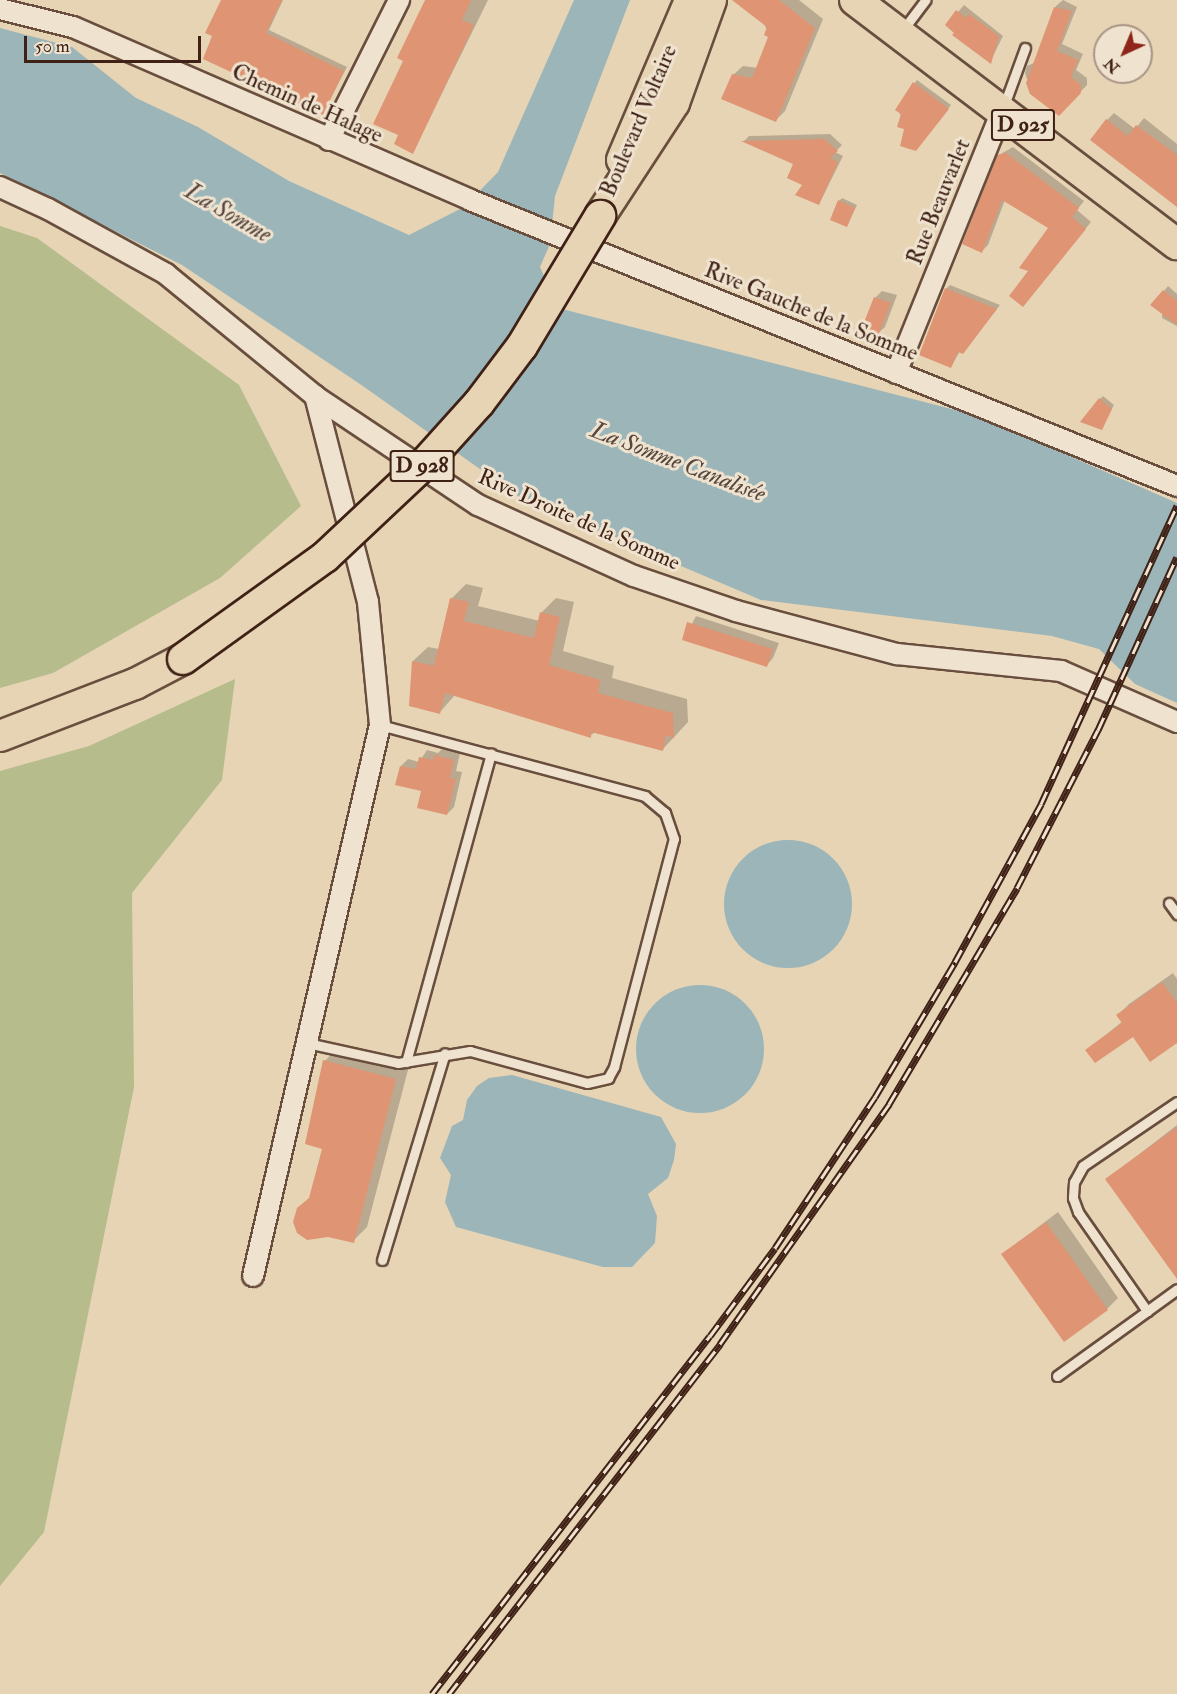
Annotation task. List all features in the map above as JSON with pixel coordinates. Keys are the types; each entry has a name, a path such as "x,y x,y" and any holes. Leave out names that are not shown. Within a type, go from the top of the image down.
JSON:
{"main road":[{"name":"Boulevard Voltaire","path":"600,216 690,0"},
{"name":"Boulevard Voltaire","path":"600,216 674,103 711,0"},
{"name":"D 925","path":"861,3 1177,244"},
{"name":"D 928","path":"0,736 135,684 183,659 325,557 424,464 479,403 522,346 600,216"}],"street":[{"path":"329,140 399,0"},
{"name":"Chemin de Halage","path":"0,9 73,27 426,181"},
{"name":"Rue Beauvarlet","path":"896,373 1002,110"},
{"name":"Rive Gauche de la Somme","path":"426,181 1177,486"},
{"name":"Rive Droite de la Somme","path":"0,187 48,209 166,274 315,396 478,505 634,576 736,612 897,654 1061,671 1177,722"},
{"path":"253,1276 380,725 368,602 315,396"}],"lane":[{"path":"900,33 924,0"},
{"name":"Rue Beauvarlet","path":"1002,110 1025,48"},
{"path":"307,1043 406,1062 445,1053 470,1051 587,1083 608,1078 614,1067 674,839 664,813 645,796 380,725"},
{"path":"406,1062 491,754"},
{"path":"1169,903 1177,914"},
{"path":"382,1260 445,1053"},
{"path":"1147,1311 1078,1212 1073,1198 1074,1182 1083,1166 1177,1102"},
{"path":"1057,1376 1177,1289"}],"green space":[{"path":"0,226 37,238 239,385 301,506 220,578 53,673 0,688"},
{"path":"235,679 222,780 132,893 134,1087 44,1532 0,1586 0,771 89,746"}],"water":[{"path":"574,0 630,0 555,196 550,244 540,267 558,308 975,415 1177,503 1177,703 1135,684 1099,649 1052,636 761,600 521,498 360,384 182,265 0,173 0,28 72,47 136,98 198,127 289,181 409,235 464,207 498,172"},
{"path":"788,840 812,845 833,859 847,880 852,904 847,928 833,949 812,963 788,968 764,963 743,949 729,928 724,904 729,880 743,859 764,845"},
{"path":"700,985 724,990 745,1004 759,1025 764,1049 759,1073 745,1094 724,1108 700,1113 676,1108 655,1094 641,1073 636,1049 641,1025 655,1004 676,990"},
{"path":"512,1075 661,1117 676,1144 674,1160 668,1178 648,1194 657,1216 655,1243 632,1267 603,1267 456,1227 445,1202 451,1175 440,1158 452,1126 463,1120 467,1100 477,1086 489,1078"}],"building":[{"path":"221,0 282,0 266,33 344,71 323,115 203,59 212,36 205,33"},
{"path":"425,0 471,0 462,20 474,25 413,154 394,144 398,135 373,124 403,61 397,58"},
{"path":"732,0 779,0 815,28 776,122 721,99 732,74 752,78 768,37 764,35 767,27"},
{"path":"1054,7 1072,11 1057,51 1078,60 1071,77 1081,85 1081,93 1059,116 1030,94 1026,83"},
{"path":"956,10 966,18 969,14 999,36 991,64 952,35 954,33 945,25"},
{"path":"913,82 949,109 916,151 900,146 904,129 897,127 901,114 895,110"},
{"path":"1106,119 1128,136 1136,125 1177,155 1177,207 1090,140"},
{"path":"824,139 838,151 830,158 838,162 819,205 795,195 802,185 787,178 793,164 741,141"},
{"path":"1006,153 1079,208 1072,217 1086,229 1023,307 1009,296 1028,271 1019,268 1048,228 1002,200 982,253 962,244 997,155"},
{"path":"838,200 855,208 847,227 830,220"},
{"path":"945,288 997,309 963,354 958,352 951,368 919,355"},
{"path":"1163,290 1177,301 1177,325 1150,305"},
{"path":"874,297 891,303 878,336 861,330"},
{"path":"1099,398 1112,409 1102,430 1080,422"},
{"path":"450,598 469,602 464,621 534,638 540,612 560,617 549,665 600,680 598,693 673,713 674,738 666,735 663,751 591,732 591,738 445,693 440,714 409,706 412,661 434,666"},
{"path":"687,622 773,649 767,667 682,640"},
{"path":"434,755 454,760 450,778 456,779 447,815 417,808 421,791 395,785 400,766 416,769 419,757 433,760"},
{"path":"1162,982 1177,1003 1177,1043 1150,1062 1133,1037 1095,1063 1085,1050 1122,1023 1116,1015"},
{"path":"323,1060 396,1079 354,1243 328,1237 307,1240 297,1233 293,1222 297,1208 309,1198 322,1149 305,1144"},
{"path":"1177,1127 1177,1279 1105,1179"},
{"path":"1046,1222 1108,1310 1064,1342 1001,1254"}],"railway":[{"path":"432,1694 710,1336 775,1248 875,1097 955,962 1041,804 1177,505"},
{"path":"449,1694 720,1344 889,1104 1017,888 1098,730 1177,557"}],"water label":[{"name":"La Somme","path":"228,213"},
{"name":"La Somme Canalisée","path":"678,462"}]}
